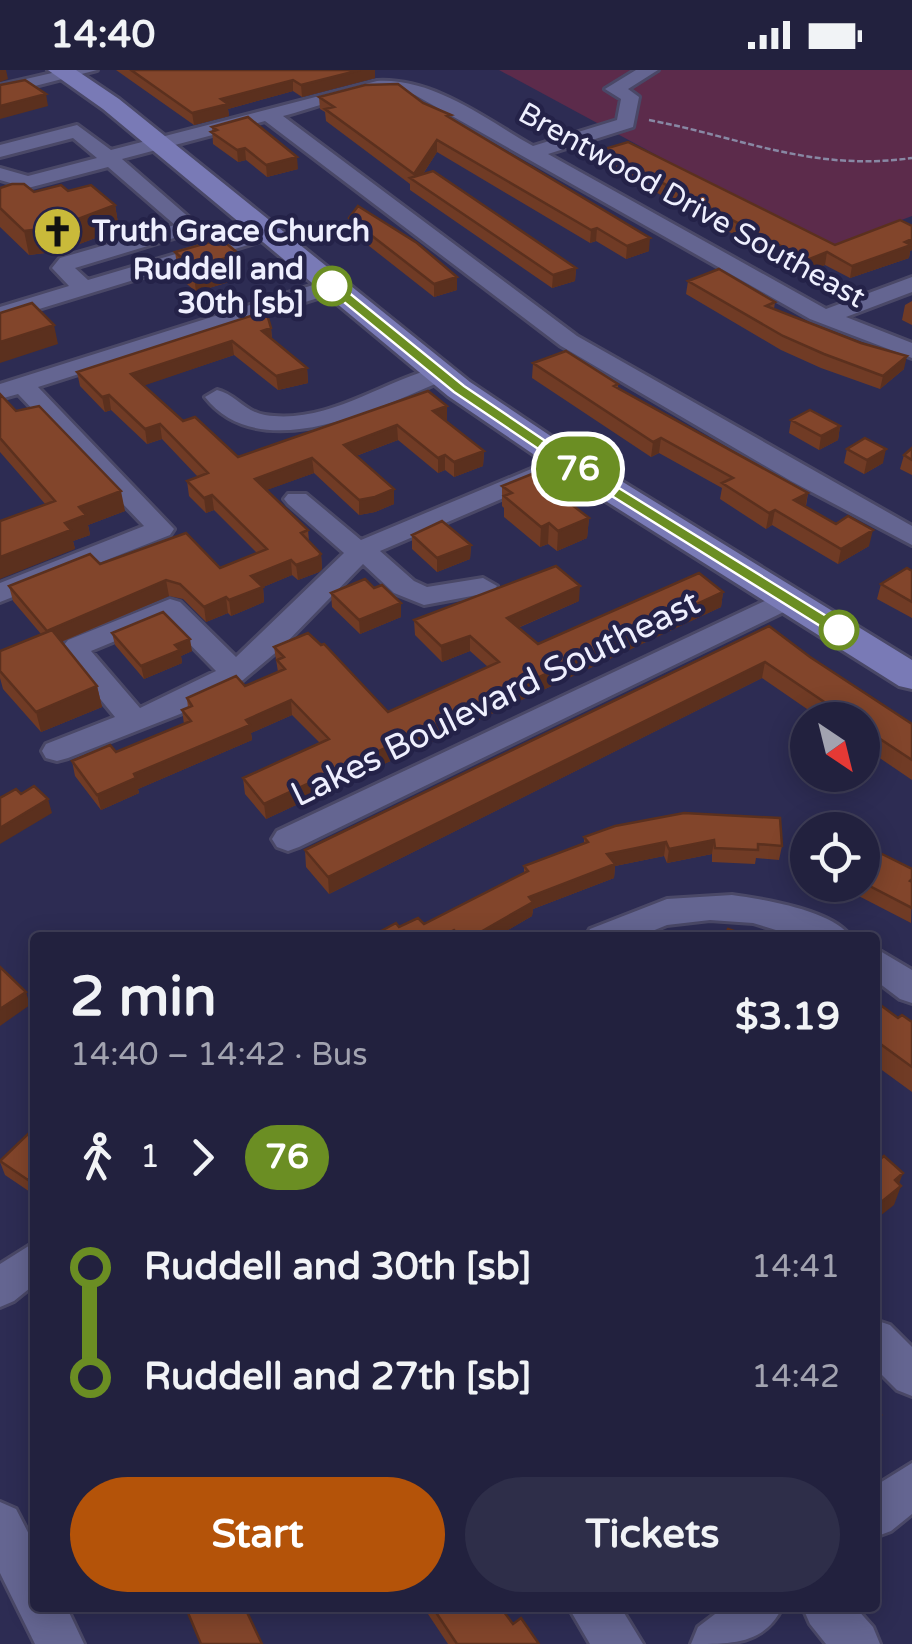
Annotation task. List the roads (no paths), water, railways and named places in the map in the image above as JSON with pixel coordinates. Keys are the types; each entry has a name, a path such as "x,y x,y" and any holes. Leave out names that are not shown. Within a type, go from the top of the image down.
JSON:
{"main road":[{"path":"72,71 438,374 567,462 909,671"}],"street":[{"path":"532,153 626,123 630,97 614,89 649,70"},
{"path":"0,90 72,71"},
{"name":"Brentwood Drive Southeast","path":"0,174 28,182 376,86 401,85 421,90 826,317 912,351"},
{"path":"269,115 569,341 766,457 912,536"},
{"path":"0,151 76,131 190,228 68,263 63,268 84,289"},
{"path":"0,314 266,232"},
{"path":"826,317 912,284"},
{"path":"0,594 161,529 12,388 332,286"},
{"path":"217,398 236,416 271,424 292,423 328,416 438,374"},
{"path":"57,750 134,720 234,672 348,560 361,552 567,462"},
{"path":"297,499 376,560 404,587 424,596 483,586"},
{"name":"Lakes Boulevard Southeast","path":"288,839 788,599"},
{"path":"134,720 74,650 78,646 170,608 234,672"},
{"path":"617,932 666,912 736,907 798,919 823,932"},
{"path":"880,964 912,989"},
{"path":"0,1288 30,1264"},
{"path":"880,1345 912,1376"},
{"path":"880,1510 912,1485"},
{"path":"0,1525 30,1584"},
{"path":"44,1612 60,1644"},
{"path":"595,1612 620,1644"},
{"path":"716,1644 754,1612"},
{"path":"829,1612 856,1644"}],"place":[{"name":"Truth Grace Church","path":"57,231"},
{"name":"Ruddell and 30th [sb]","path":"332,286"}]}
